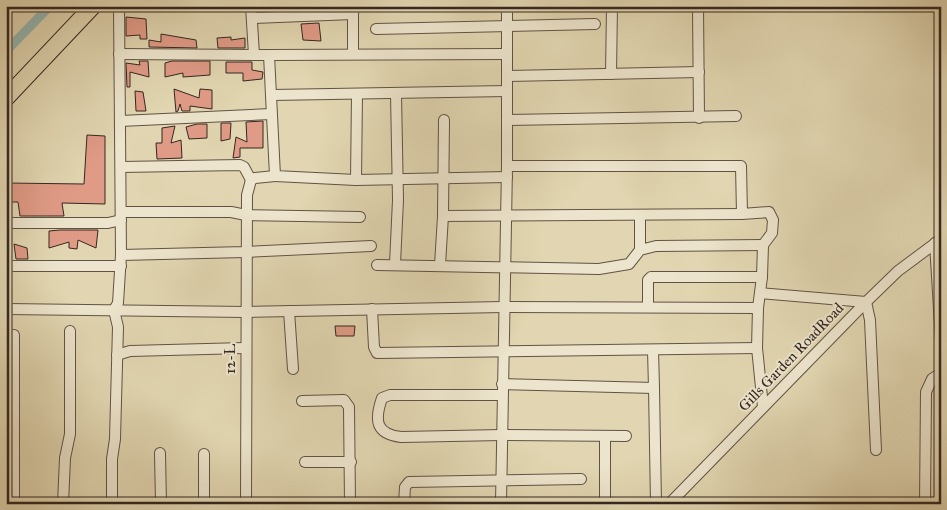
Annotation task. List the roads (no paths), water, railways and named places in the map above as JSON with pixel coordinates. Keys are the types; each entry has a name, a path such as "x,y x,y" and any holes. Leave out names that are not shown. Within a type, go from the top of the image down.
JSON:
{"highway":[{"path":"6,82 78,6"},
{"path":"6,98 93,6"}],"street":[{"path":"112,504 112,459 115,440 118,327 114,310 118,303 121,255 119,6"},
{"path":"251,6 254,55"},
{"path":"501,504 503,307 507,177 507,6"},
{"path":"611,74 612,6"},
{"path":"698,6 699,118"},
{"path":"252,18 353,10 353,54"},
{"path":"376,29 594,24"},
{"path":"118,54 508,54"},
{"path":"269,55 275,176"},
{"path":"508,76 699,72"},
{"path":"272,95 507,91"},
{"path":"356,180 357,94"},
{"path":"395,264 396,94"},
{"path":"120,121 271,114"},
{"path":"507,120 736,116"},
{"path":"440,265 444,216 444,120"},
{"path":"507,166 736,164 741,166 743,170 742,214"},
{"path":"121,167 240,165 244,167 251,180 275,176 356,180 507,177"},
{"name":"12-L","path":"246,504 245,252 247,196 251,180"},
{"path":"444,216 742,214 761,211 771,214 773,220 772,233 763,245 762,277 758,308 757,348 763,407"},
{"path":"6,223 108,223 121,216 231,212 246,215 360,217"},
{"path":"640,215 640,250"},
{"path":"938,241 941,342"},
{"name":"Gills Garden RoadRoad","path":"670,504 866,302 898,271 938,241"},
{"path":"377,265 504,268 620,267 629,264 640,250 656,246 763,245"},
{"path":"121,255 371,246"},
{"path":"10,266 120,266"},
{"path":"648,307 648,280 651,277 762,277"},
{"path":"760,293 866,302 870,320 876,450"},
{"path":"6,309 246,312 503,307 758,308"},
{"path":"372,309 374,348 377,353 757,348"},
{"path":"289,311 293,369"},
{"path":"63,504 64,469 70,434 70,331"},
{"path":"14,335 14,504"},
{"path":"117,355 130,351 245,348"},
{"path":"654,350 656,504"},
{"path":"925,504 926,392 932,378 941,373"},
{"path":"502,384 654,388"},
{"path":"502,395 390,395 382,398 378,414 381,430 388,436 626,436"},
{"path":"302,401 344,400 349,407 351,417 350,504"},
{"path":"605,436 605,504"},
{"path":"160,453 161,504"},
{"path":"204,454 204,504"},
{"path":"305,462 351,462"},
{"path":"404,504 405,487 409,482 580,478"}],"waterway":[{"path":"6,51 50,6"}]}
